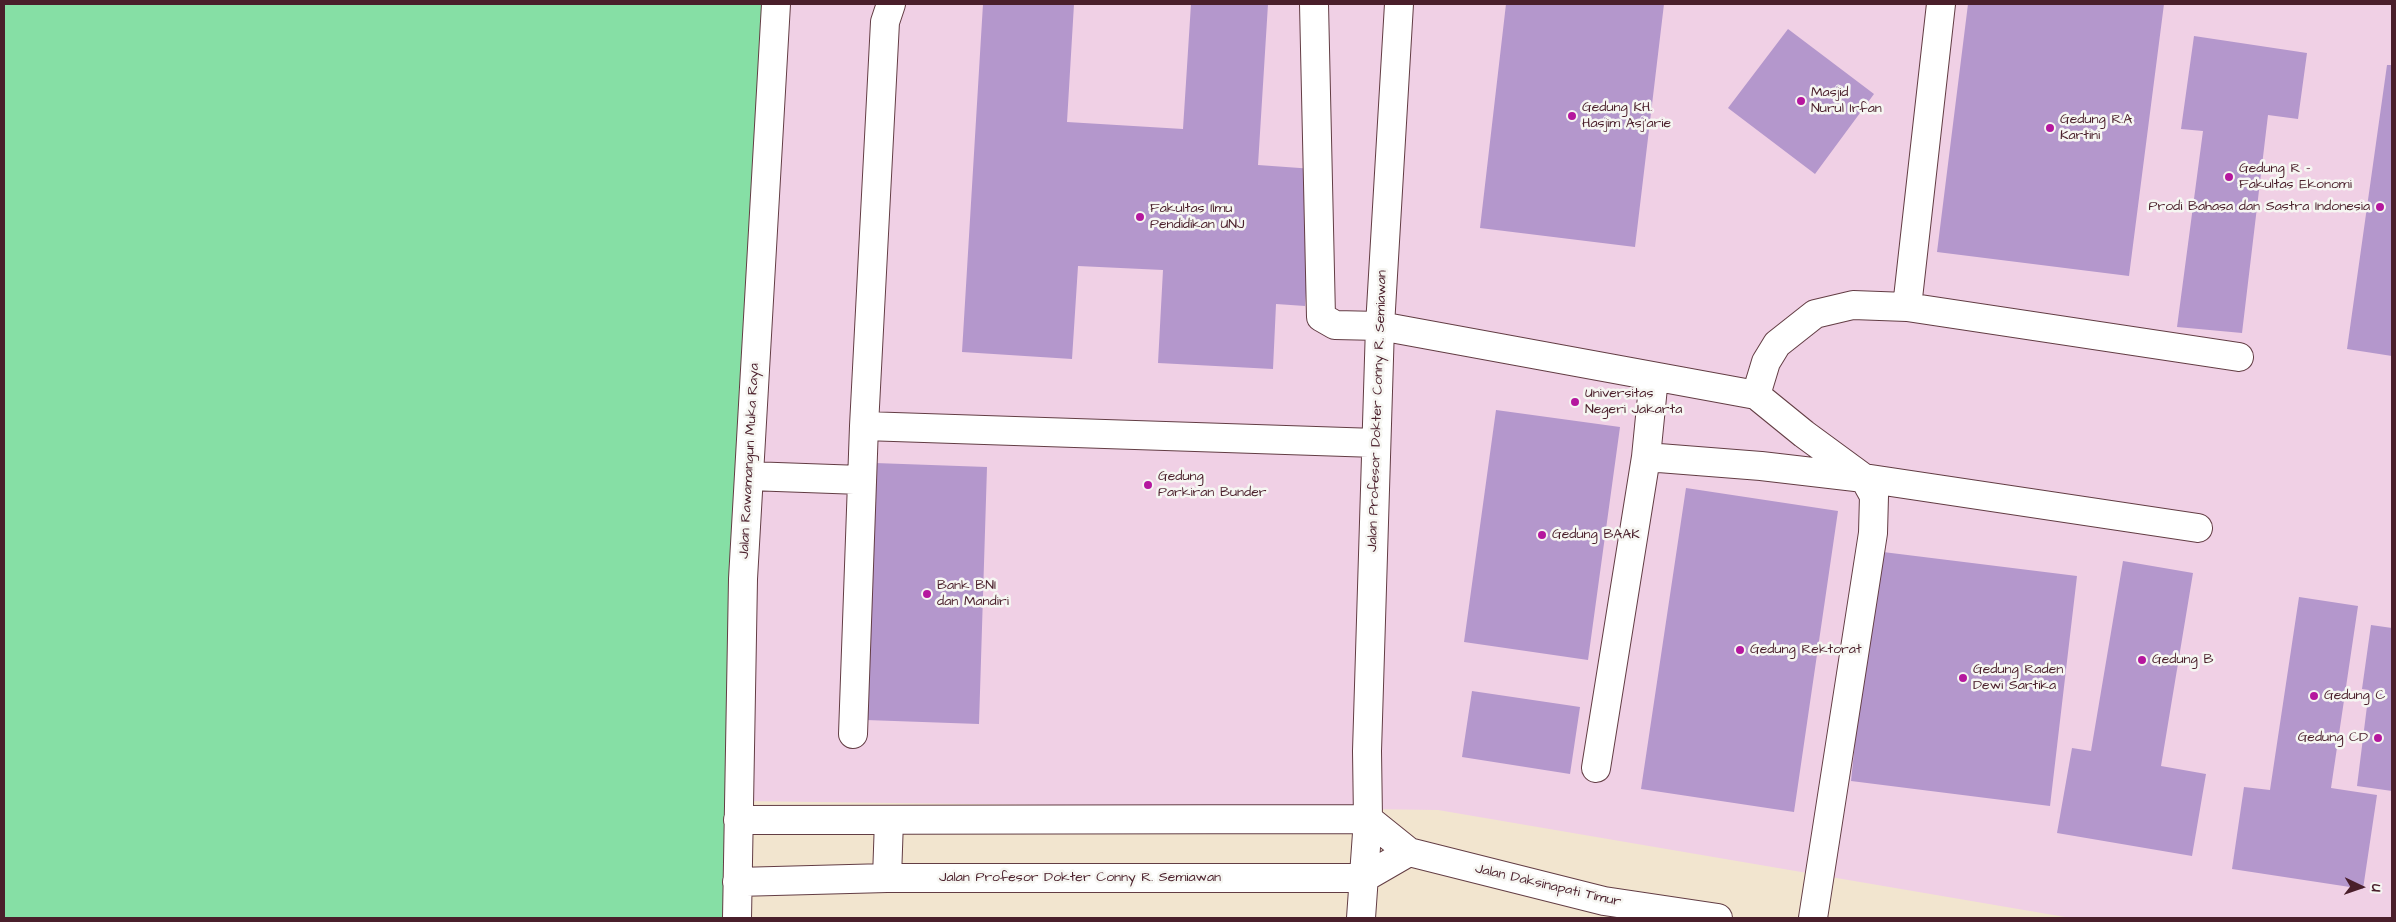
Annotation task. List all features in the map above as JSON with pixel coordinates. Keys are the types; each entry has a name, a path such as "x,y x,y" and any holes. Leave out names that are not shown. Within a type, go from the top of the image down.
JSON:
{"street":[{"name":"Jalan Rawamangun Muka Raya","path":"737,918 743,580 776,4"},
{"path":"853,734 861,480 885,22 891,4"},
{"path":"1314,4 1321,317 1334,325 1380,326 1756,395 1804,434 1864,478 1874,496 1873,533 1813,918"},
{"name":"Jalan Profesor Dokter Conny R. Semiawan","path":"737,882 887,878 1364,878 1368,819 1367,751 1380,326 1399,4"},
{"path":"1907,307 1941,4"},
{"path":"1756,395 1766,362 1777,344 1815,314 1852,305 1907,307 2239,358"},
{"path":"1596,768 1646,457 1654,377"},
{"path":"864,426 1376,443"},
{"path":"1646,457 1761,466 1864,478 2198,528"},
{"path":"749,476 861,480"},
{"path":"738,820 1368,819"},
{"name":"Jalan Daksinapati Timur","path":"1368,819 1409,852 1604,901 1718,918"},
{"path":"887,878 889,820"},
{"path":"1361,918 1364,878 1409,852"}],"shaded area":[{"name":"Universitas Negeri Jakarta","path":"777,4 2392,4 2392,918 2071,918 1438,810 739,801"}],"green space":[{"path":"4,4 776,4 736,918 4,918"}],"building":[{"name":"Fakultas Ilmu Pendidikan UNJ","path":"983,4 1074,4 1067,122 1183,129 1191,4 1268,4 1258,165 1314,169 1305,306 1276,304 1273,369 1158,363 1163,270 1078,266 1072,359 962,352"},
{"name":"Gedung KH. Hasjim Asj'arie","path":"1506,4 1664,4 1635,247 1480,228"},
{"name":"Gedung R.A Kartini","path":"1968,4 2164,4 2129,276 1937,252"},
{"name":"Masjid Nurul Irfan","path":"1788,29 1874,94 1815,174 1728,108"},
{"name":"Gedung R - Fakultas Ekonomi","path":"2194,36 2307,53 2298,119 2268,115 2242,333 2177,327 2203,131 2181,129"},
{"name":"Prodi Bahasa dan Sastra Indonesia","path":"2387,65 2392,65 2392,356 2347,349"},
{"name":"Gedung BAAK","path":"1496,410 1620,427 1588,660 1464,642"},
{"name":"Bank BNI dan Mandiri","path":"875,463 987,467 979,724 866,720"},
{"name":"Gedung Rektorat","path":"1686,488 1838,511 1794,812 1641,789"},
{"name":"Gedung Raden Dewi Sartika","path":"1875,551 2077,576 2050,806 1851,781"},
{"name":"Gedung B","path":"2123,561 2193,573 2161,766 2206,774 2192,856 2057,833 2072,748 2091,751"},
{"name":"Gedung C","path":"2299,597 2358,606 2331,788 2377,795 2363,889 2232,869 2244,787 2270,790"},
{"name":"Gedung CD","path":"2371,625 2392,628 2392,791 2357,786 2369,690 2362,689"},
{"path":"1472,691 1580,707 1570,774 1462,757"}],"place":[{"name":"Masjid Nurul Irfan","path":"1801,101"},
{"name":"Gedung KH. Hasjim Asj'arie","path":"1572,116"},
{"name":"Gedung R.A Kartini","path":"2050,128"},
{"name":"Gedung R - Fakultas Ekonomi","path":"2229,177"},
{"name":"Prodi Bahasa dan Sastra Indonesia","path":"2380,207"},
{"name":"Fakultas Ilmu Pendidikan UNJ","path":"1140,217"},
{"name":"Universitas Negeri Jakarta","path":"1575,402"},
{"name":"Gedung Parkiran Bunder","path":"1148,485"},
{"name":"Gedung BAAK","path":"1542,535"},
{"name":"Bank BNI dan Mandiri","path":"927,594"},
{"name":"Gedung Rektorat","path":"1740,650"},
{"name":"Gedung B","path":"2142,660"},
{"name":"Gedung Raden Dewi Sartika","path":"1963,678"},
{"name":"Gedung C","path":"2314,696"},
{"name":"Gedung CD","path":"2378,738"}]}
